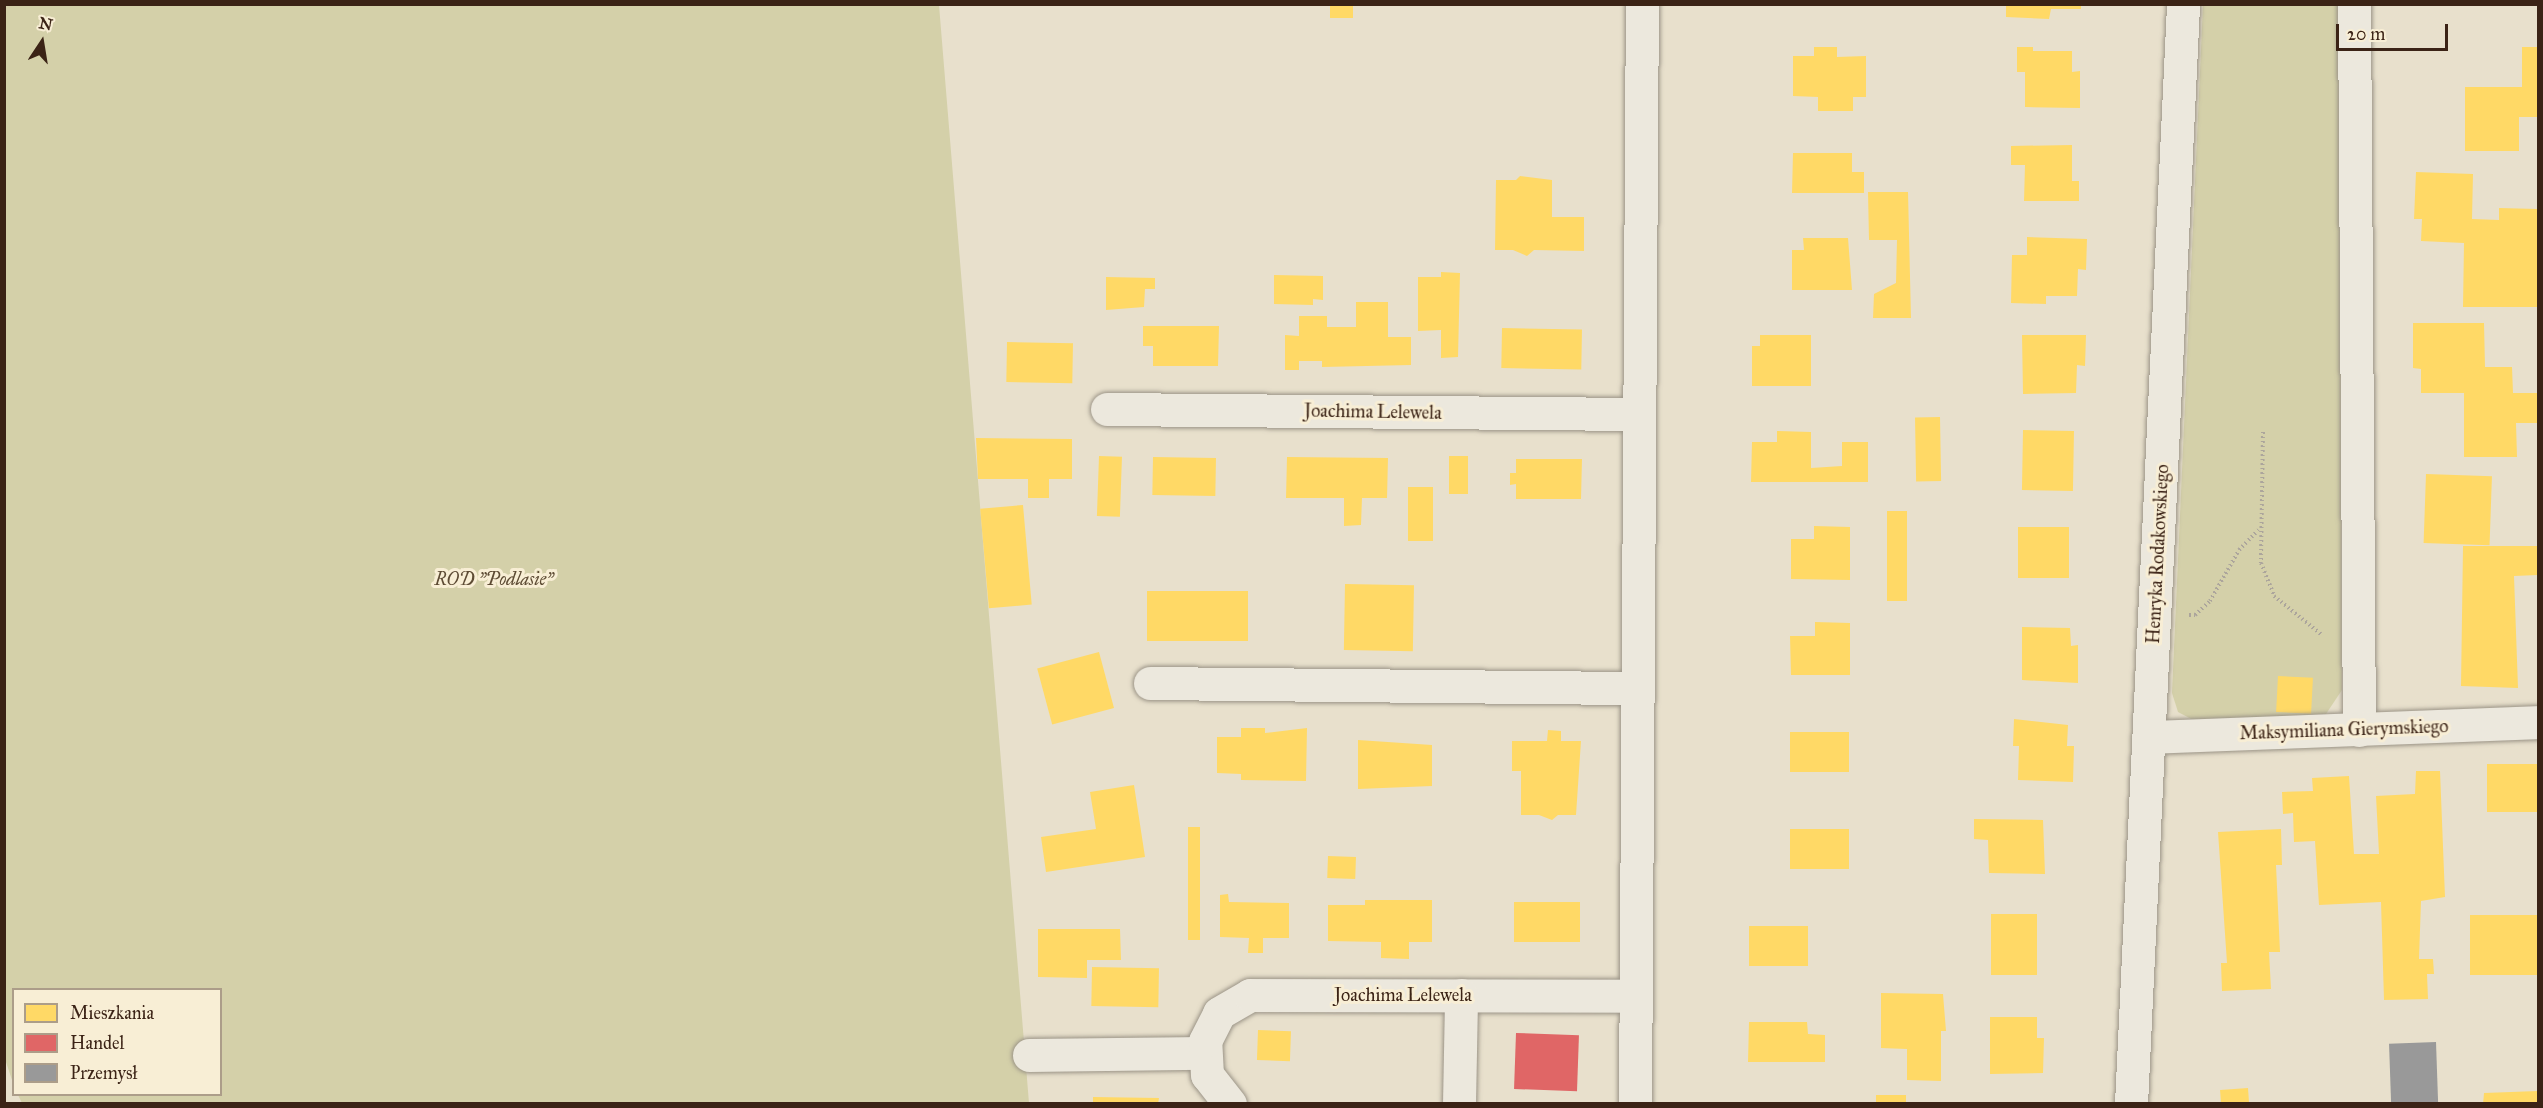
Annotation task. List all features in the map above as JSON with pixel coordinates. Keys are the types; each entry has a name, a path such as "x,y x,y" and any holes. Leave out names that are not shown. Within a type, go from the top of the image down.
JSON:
{"street":[{"path":"1635,1104 1642,4"},
{"name":"Henryka Rodakowskiego","path":"2131,1104 2183,4"},
{"path":"2354,4 2359,730"},
{"name":"Joachima Lelewela","path":"1107,410 1639,414"},
{"path":"1150,682 1638,688"},
{"name":"Maksymiliana Gierymskiego","path":"2150,737 2538,722"},
{"name":"Joachima Lelewela","path":"1203,1053 1208,1030 1219,1013 1250,995 1636,996"},
{"path":"1459,1104 1461,995"},
{"path":"1029,1055 1203,1053 1211,1083 1230,1104"}],"path":[{"path":"2263,432 2259,530 2261,563 2274,596 2310,622 2329,644 2359,654"},
{"path":"2156,613 2195,615 2210,601 2239,550 2259,530"}],"green space":[{"name":"ROD \"Podlasie\"","path":"5,5 939,5 1029,1103 22,1103 18,1096 222,1096 222,988 12,988 12,1080 5,1059"},
{"path":"2203,5 2339,5 2342,690 2326,714 2197,722 2178,712 2172,693"}],"building: Mieszkania":[{"path":"1330,4 1353,4 1353,18 1330,18"},
{"path":"2006,4 2081,4 2081,9 2051,9 2049,19 2006,17"},
{"path":"1814,47 1837,47 1837,57 1866,56 1866,97 1853,97 1853,111 1818,111 1818,97 1793,96 1793,56 1814,56"},
{"path":"2017,47 2033,47 2033,51 2072,51 2072,72 2080,71 2080,108 2025,107 2025,72 2017,72"},
{"path":"2522,47 2538,47 2538,117 2519,117 2519,151 2465,151 2465,87 2522,87"},
{"path":"2072,145 2072,181 2079,181 2079,201 2024,201 2025,165 2011,165 2011,146"},
{"path":"1793,153 1852,153 1852,172 1864,172 1864,193 1792,193"},
{"path":"2416,172 2473,174 2472,219 2499,220 2499,208 2538,209 2538,307 2463,307 2464,243 2421,241 2422,219 2414,219"},
{"path":"1520,176 1552,180 1552,217 1584,217 1584,251 1534,250 1527,256 1513,250 1495,250 1496,180 1516,180"},
{"path":"1868,192 1908,192 1911,318 1873,318 1874,294 1896,283 1897,240 1869,240"},
{"path":"2027,237 2087,239 2086,270 2078,269 2077,296 2046,296 2046,304 2011,303 2012,255 2027,255"},
{"path":"1803,238 1848,238 1852,290 1792,290 1792,250 1804,250"},
{"path":"1441,272 1460,273 1458,357 1441,358 1441,330 1418,331 1418,277 1441,277"},
{"path":"1274,275 1323,276 1323,300 1313,299 1313,305 1274,304"},
{"path":"1106,277 1155,278 1155,289 1145,289 1144,307 1106,310"},
{"path":"1356,302 1388,302 1388,337 1411,337 1411,365 1322,367 1322,361 1299,361 1299,370 1285,370 1285,335 1299,336 1299,316 1327,316 1327,327 1356,327"},
{"path":"2413,323 2484,323 2485,367 2512,367 2513,393 2538,393 2538,423 2516,423 2517,457 2464,457 2464,393 2421,393 2421,369 2413,368"},
{"path":"1143,326 1219,326 1218,366 1153,366 1153,346 1143,346"},
{"path":"1502,328 1582,329 1581,369 1501,368"},
{"path":"1760,335 1811,335 1811,386 1752,386 1752,346 1760,346"},
{"path":"2022,335 2086,335 2085,366 2077,365 2076,393 2023,394"},
{"path":"1007,342 1073,343 1072,383 1006,382"},
{"path":"1915,417 1940,417 1941,481 1916,481"},
{"path":"2023,430 2074,431 2073,491 2022,490"},
{"path":"1777,431 1811,432 1811,468 1842,466 1842,442 1868,442 1868,482 1751,482 1752,442 1777,442"},
{"path":"976,438 1072,439 1072,479 1049,479 1049,498 1028,498 1028,479 978,479"},
{"path":"1099,456 1122,457 1120,517 1097,516"},
{"path":"1449,456 1468,456 1468,494 1449,494"},
{"path":"1153,457 1216,458 1215,496 1152,495"},
{"path":"1287,457 1388,458 1387,498 1362,498 1361,525 1344,526 1344,498 1286,498"},
{"path":"1516,459 1582,459 1581,499 1516,499 1516,484 1510,485 1510,473 1516,473"},
{"path":"2426,474 2492,476 2490,545 2424,543"},
{"path":"1408,487 1433,487 1433,541 1408,541"},
{"path":"1023,505 1032,605 989,608 980,509"},
{"path":"1887,511 1907,511 1907,601 1887,601"},
{"path":"1814,526 1850,527 1850,580 1791,579 1791,539 1814,539"},
{"path":"2018,527 2069,527 2069,578 2018,578"},
{"path":"2463,546 2538,546 2538,575 2514,576 2518,688 2461,686"},
{"path":"1345,584 1414,585 1413,651 1344,650"},
{"path":"1147,591 1248,591 1248,641 1147,641"},
{"path":"1815,622 1850,623 1850,675 1791,675 1790,636 1815,636"},
{"path":"2022,627 2070,628 2071,646 2078,645 2078,683 2022,680"},
{"path":"1099,652 1114,708 1052,725 1037,669"},
{"path":"2278,676 2313,678 2311,714 2276,712"},
{"path":"2014,719 2068,725 2067,746 2074,746 2073,782 2018,780 2019,746 2013,746"},
{"path":"1241,728 1265,728 1265,733 1307,728 1306,781 1241,780 1241,774 1217,773 1217,737 1241,737"},
{"path":"1548,730 1561,731 1561,741 1581,741 1576,815 1558,815 1552,820 1539,815 1521,815 1521,771 1512,771 1512,741 1547,741"},
{"path":"1790,732 1849,732 1849,772 1790,772"},
{"path":"1358,740 1432,745 1432,786 1358,789"},
{"path":"2487,764 2538,764 2538,812 2487,812"},
{"path":"2416,771 2440,771 2445,897 2421,901 2419,959 2433,959 2434,974 2427,974 2428,999 2384,1000 2381,902 2319,905 2315,841 2294,842 2293,813 2283,814 2282,792 2313,791 2312,778 2349,776 2354,854 2379,854 2376,796 2415,794"},
{"path":"1134,785 1145,857 1046,872 1041,837 1096,829 1090,792"},
{"path":"1974,819 2043,820 2045,874 1989,873 1988,840 1974,839"},
{"path":"1188,827 1200,827 1200,940 1188,940"},
{"path":"1790,829 1849,829 1849,869 1790,869"},
{"path":"2281,829 2282,865 2276,865 2280,952 2269,952 2271,989 2222,991 2221,963 2227,963 2218,832"},
{"path":"1328,856 1356,857 1355,879 1327,878"},
{"path":"1228,894 1229,902 1289,903 1289,938 1263,938 1263,953 1248,953 1249,938 1220,937 1220,895"},
{"path":"1365,900 1432,900 1432,942 1409,942 1409,959 1381,958 1381,942 1328,941 1328,905 1365,905"},
{"path":"1514,902 1580,902 1580,942 1514,942"},
{"path":"1991,914 2037,914 2037,975 1991,975"},
{"path":"2470,915 2538,915 2538,975 2470,975"},
{"path":"1749,926 1808,926 1808,966 1749,966"},
{"path":"1038,929 1120,929 1121,960 1087,960 1087,978 1038,977"},
{"path":"1092,967 1159,968 1158,1007 1091,1006"},
{"path":"1881,993 1943,994 1946,1031 1941,1031 1941,1081 1907,1080 1907,1049 1881,1048"},
{"path":"1990,1017 2037,1017 2037,1038 2044,1038 2043,1073 1990,1074"},
{"path":"1749,1022 1807,1022 1808,1034 1825,1035 1825,1062 1748,1062"},
{"path":"1258,1030 1291,1031 1290,1061 1257,1060"},
{"path":"2248,1088 2249,1104 2221,1104 2220,1090"},
{"path":"2538,1091 2538,1104 2483,1104 2484,1093"},
{"path":"1876,1095 1906,1095 1906,1104 1876,1104"},
{"path":"1093,1097 1159,1098 1158,1104 1093,1104"}],"building: Handel":[{"path":"1516,1033 1579,1035 1577,1091 1514,1089"}],"building: Przemysł":[{"path":"2436,1042 2438,1104 2391,1104 2389,1044"}]}
